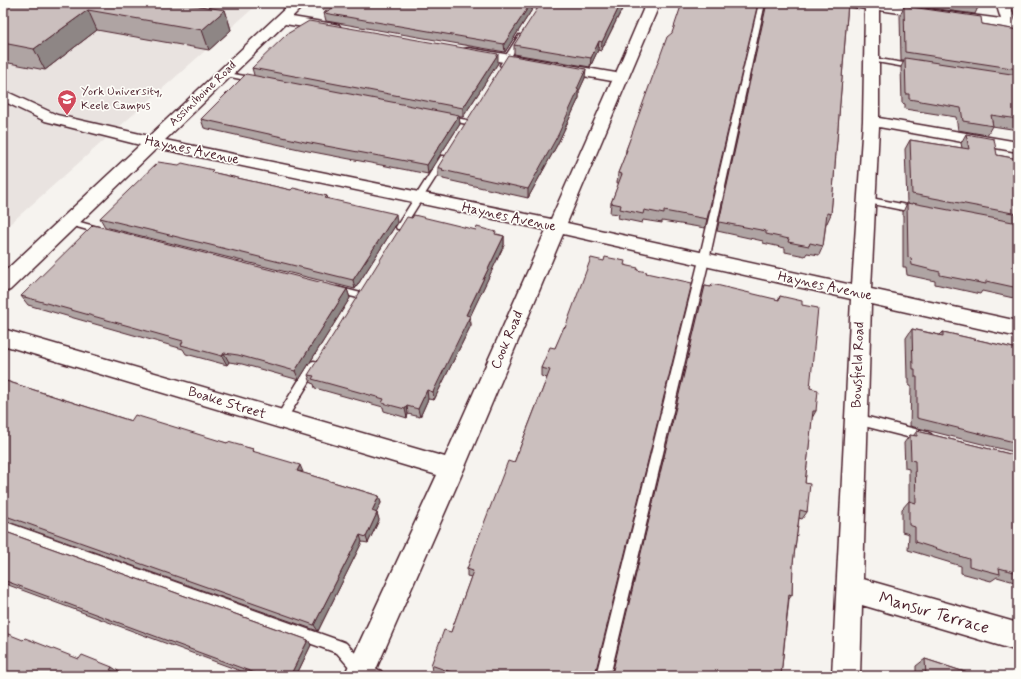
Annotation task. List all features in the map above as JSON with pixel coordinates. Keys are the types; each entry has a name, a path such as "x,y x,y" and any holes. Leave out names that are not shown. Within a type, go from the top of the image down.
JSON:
{"street":[{"name":"Assiniboine Road","path":"3,285 299,3"},
{"name":"Cook Road","path":"365,674 653,3"},
{"path":"1003,3 1013,25"},
{"path":"868,4 1013,25"},
{"name":"Bowsfield Road","path":"846,676 861,294 871,121 872,60 868,4"},
{"path":"282,20 347,30"},
{"path":"454,49 621,78"},
{"name":"Haynes Avenue","path":"3,95 51,118 153,142 556,227 1018,328"},
{"path":"871,121 1018,147"},
{"name":"Boake Street","path":"3,337 452,469"},
{"name":"Mansur Terrace","path":"850,588 1018,637"}],"lane":[{"path":"519,3 538,7"},
{"path":"603,676 704,260 762,3"},
{"path":"498,73 528,25"},
{"path":"872,60 927,68"},
{"path":"223,74 260,81"},
{"path":"436,116 467,122"},
{"path":"394,237 450,148"},
{"path":"866,200 925,211"},
{"path":"69,222 115,234"},
{"path":"328,287 358,295"},
{"path":"281,419 321,354"},
{"path":"856,419 936,439"},
{"path":"3,527 341,648 365,674"}],"shaded area":[{"name":"York University, Keele Campus","path":"3,3 259,3 3,230"}],"building":[{"path":"3,3 180,3 225,10 202,30 88,10 34,49 3,43"},
{"path":"327,3 531,3 504,44 324,13 338,5"},
{"path":"541,3 621,3 602,42 599,41 591,58 514,45"},
{"path":"682,3 758,3 707,219 664,211 664,214 644,210 643,214 620,209 621,205 611,203 622,174 618,173 626,150 667,37 672,33"},
{"path":"767,3 848,3 831,214 827,213 823,246 810,243 809,246 788,242 789,239 766,234 766,231 719,222"},
{"path":"964,3 979,3 979,5"},
{"path":"904,6 981,17 982,24 1018,30 1018,69 905,52"},
{"path":"309,21 498,54 463,108 252,68 287,34"},
{"path":"508,55 586,69 577,89 579,89 558,135 528,189 442,170 443,169 438,167"},
{"path":"905,58 1018,75 1018,119 991,115 993,126 963,121 961,108 909,99 909,94 906,94"},
{"path":"246,74 459,115 427,165 305,142 201,119"},
{"path":"966,134 994,139 997,155 1018,159 1018,214 912,194 910,140 969,149"},
{"path":"158,162 179,165 182,163 213,170 211,172 291,190 293,188 327,196 325,198 396,214 353,280 100,218"},
{"path":"907,203 1018,223 1018,288 986,281 986,284 940,275 940,272 912,265 911,258 908,257"},
{"path":"414,215 476,230 477,227 496,232 495,234 504,236 466,315 470,316 433,392 427,390 418,409 407,406 405,409 382,403 384,399 312,379 314,376 308,375 407,217 412,218"},
{"path":"93,225 347,289 295,371 238,355 224,353 222,356 181,345 183,341 21,296"},
{"path":"605,257 625,261 624,265 638,268 637,270 647,272 646,273 692,283 596,670 598,672 613,670 705,286 711,287 712,284 779,300 780,296 802,301 802,305 818,308 810,388 818,390 816,411 813,411 805,483 810,484 807,512 800,510 793,563 792,595 789,594 781,676 593,676 585,673 584,676 462,676 431,665 444,630 451,632 473,571 467,569 478,539 508,461 514,463 550,370 541,368 550,347 555,348 564,327 565,328 591,258 604,261"},
{"path":"912,329 943,336 943,332 1018,349 1018,443 917,418 917,377 915,377 915,369 913,369"},
{"path":"3,380 131,421 135,415 227,443 253,449 252,451 300,465 297,471 379,496 372,511 377,513 366,537 360,535 314,625 3,515"},
{"path":"917,431 1018,456 1018,573 999,568 1000,574 969,566 969,559 915,542 915,527 909,525 909,501 916,503 915,461 911,460 910,435 917,436"},
{"path":"3,531 308,640 290,676 263,676 3,580"},
{"path":"3,632 23,640 25,638 79,659 82,655 112,667 110,670 124,676 3,676"},
{"path":"925,659 977,676 926,676"}],"place":[{"name":"York University, Keele Campus","path":"67,116"}]}
